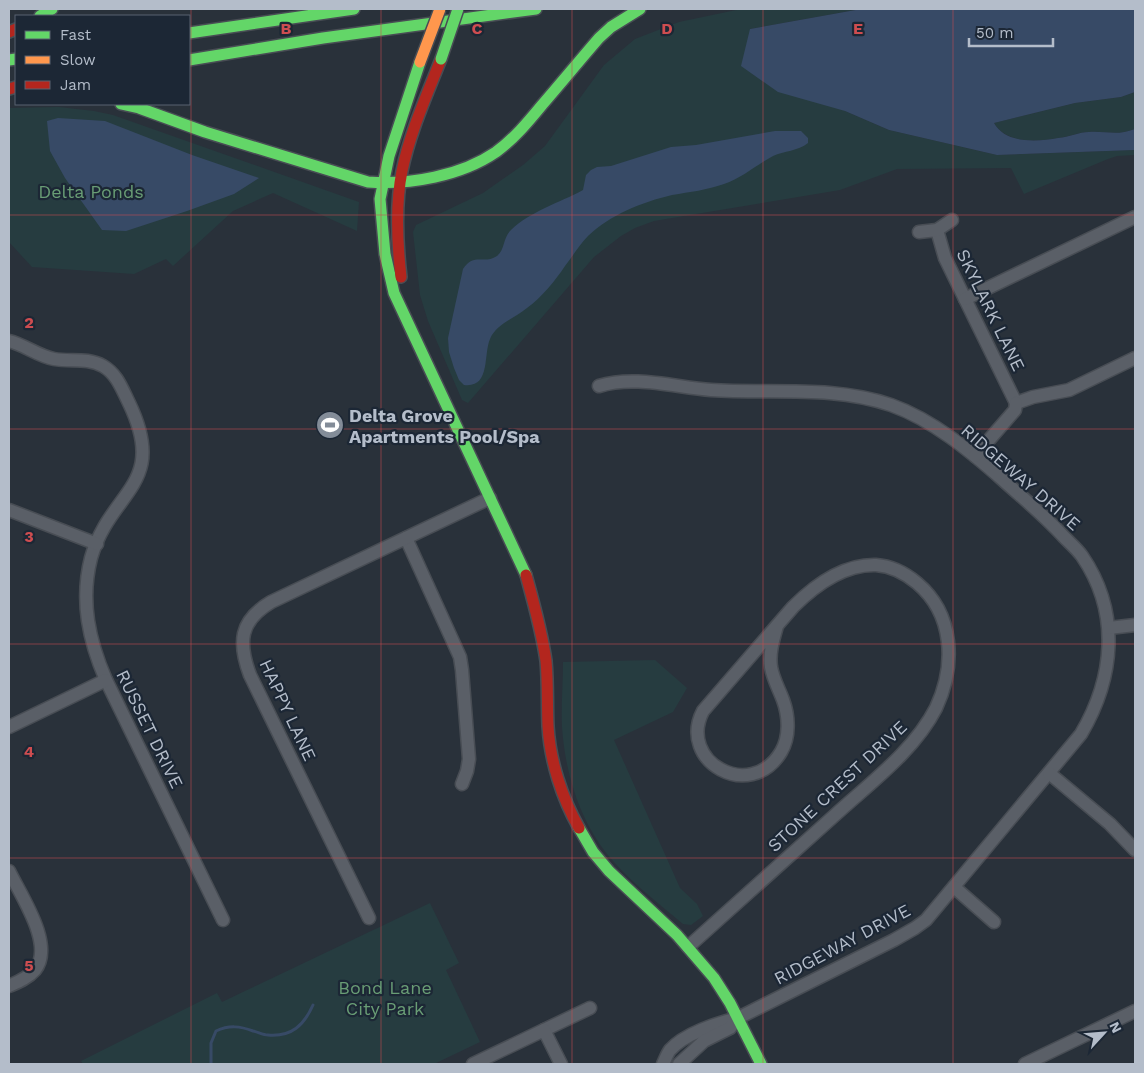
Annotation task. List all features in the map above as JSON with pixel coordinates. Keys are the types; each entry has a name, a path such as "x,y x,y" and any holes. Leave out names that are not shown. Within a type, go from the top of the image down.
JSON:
{"main road":[{"path":"190,33 354,9"},
{"path":"440,9 420,62 389,156 380,199 385,254 394,292 472,461 519,557 532,596 543,639 546,664 548,728 552,753 557,776 572,816 593,852 609,871 678,935 714,978 738,1018 761,1064"},
{"path":"409,322 398,242 401,182 406,157 458,9"},
{"path":"190,60 323,38 536,9"},
{"path":"126,105 139,108 205,132 368,182 401,182 444,176 470,167 496,152 517,134 599,38 611,27 640,9"}],"street":[{"path":"965,299 1135,217"},
{"path":"919,232 937,230 952,220"},
{"name":"SKYLARK LANE","path":"937,230 945,258 1016,403"},
{"name":"RUSSET DRIVE","path":"9,340 47,358 85,360 101,365 117,379 136,418 143,445 140,471 133,487 112,516 96,544 87,582 86,610 92,646 106,680 223,920"},
{"path":"976,456 1015,410 1016,403 1033,397 1069,390 1135,358"},
{"name":"RIDGEWAY DRIVE","path":"598,386 618,381 633,381 749,392 824,392 877,401 903,410 976,456 1048,519 1081,555 1096,583 1106,611 1109,628 1107,668 1100,695 1080,734 926,920 909,932 738,1018"},
{"name":"HAPPY LANE","path":"369,918 250,675 244,656 244,634 249,620 264,606 490,498"},
{"path":"9,510 96,544"},
{"path":"406,538 460,656 469,759 462,784"},
{"name":"STONE CREST DRIVE","path":"688,947 876,778 910,745 928,722 937,705 944,685 948,665 949,644 947,629 942,614 923,588 911,578 898,571 875,565 861,567 834,576 806,595 777,626 703,710 699,717 701,748 706,757 724,772 733,775 756,772 765,768 780,753 784,744 787,728 786,708 774,680 771,666 771,647 777,626"},
{"path":"1109,628 1135,625"},
{"path":"9,727 106,680"},
{"path":"1049,773 1110,824 1135,850"},
{"path":"9,871 42,942 42,952 35,970 9,986"},
{"path":"954,887 994,922"},
{"path":"473,1064 590,1008"},
{"path":"1025,1064 1135,1011"},
{"path":"663,1064 669,1051 680,1041 712,1026 738,1018"},
{"path":"679,1064 704,1041 730,1028 738,1018"},
{"path":"544,1030 561,1064"}],"green space":[{"path":"741,9 861,9 750,29 845,111 889,130 997,155 1135,150 1135,155 1117,156 1108,159 1024,194 1011,168 897,169 840,190 654,221 621,236 594,257 468,403 462,400 428,321 420,295 413,232 416,225 483,193 523,165 545,146 604,65 635,39 679,22"},
{"path":"1135,92 1135,129 1129,131 1117,133 1085,132 1032,141 1007,135 994,123 1075,103 1121,97"},
{"name":"Delta Ponds","path":"59,107 113,115 359,202 357,231 273,193 233,211 173,266 166,259 134,274 32,267 9,242 9,108"},
{"path":"655,660 687,688 673,712 614,740 680,888 697,904 703,916 691,925 683,924 653,899 633,882 607,854 581,810 566,761 562,719 563,662"},
{"name":"Bond Lane City Park","path":"430,903 459,963 446,970 480,1042 434,1064 83,1064 81,1061 217,993 222,1002"}],"water":[{"path":"861,9 1135,9 1135,92 1121,97 1075,103 994,123 1006,135 1032,141 1085,132 1117,133 1135,129 1135,150 997,155 889,130 845,111 778,92 741,66 750,29"},
{"path":"58,118 105,121 192,155 259,178 234,194 187,211 126,231 102,230 65,178 50,151 47,121"},
{"path":"775,131 801,131 808,138 808,143 800,148 773,156 731,181 711,188 649,201 627,210 597,228 585,239 553,283 538,299 501,325 493,334 488,346 482,376 478,381 473,385 464,385 459,380 449,352 448,338 463,269 471,261 497,256 508,233 519,223 536,212 583,190 586,175 597,167 611,166 671,147 696,145"}],"waterway":[{"path":"211,1064 211,1043 216,1031 234,1027 266,1035 284,1034 301,1024 313,1005"}],"traffic: fast":[{"path":"42,15 52,9"},
{"path":"190,33 354,9"},
{"path":"441,59 458,9"},
{"path":"190,60 323,38 536,9"},
{"path":"126,105 139,108 205,132 368,182 401,182 435,177 467,167 503,147 526,124 599,38 611,27 640,9"},
{"path":"9,60 15,59"},
{"path":"420,62 389,156 380,199 385,254 394,293 526,575"},
{"path":"579,828 593,852 609,871 677,935 714,978 730,1003 761,1064"}],"traffic: jam":[{"path":"9,32 15,29"},
{"path":"401,277 397,224 398,197 402,171 414,128 441,59"},
{"path":"9,89 15,87"},
{"path":"526,575 546,661 548,726 551,752 562,792 579,828"}],"traffic: slow":[{"path":"420,62 440,9"}],"place":[{"name":"Delta Grove Apartments Pool/Spa","path":"330,425"}]}
